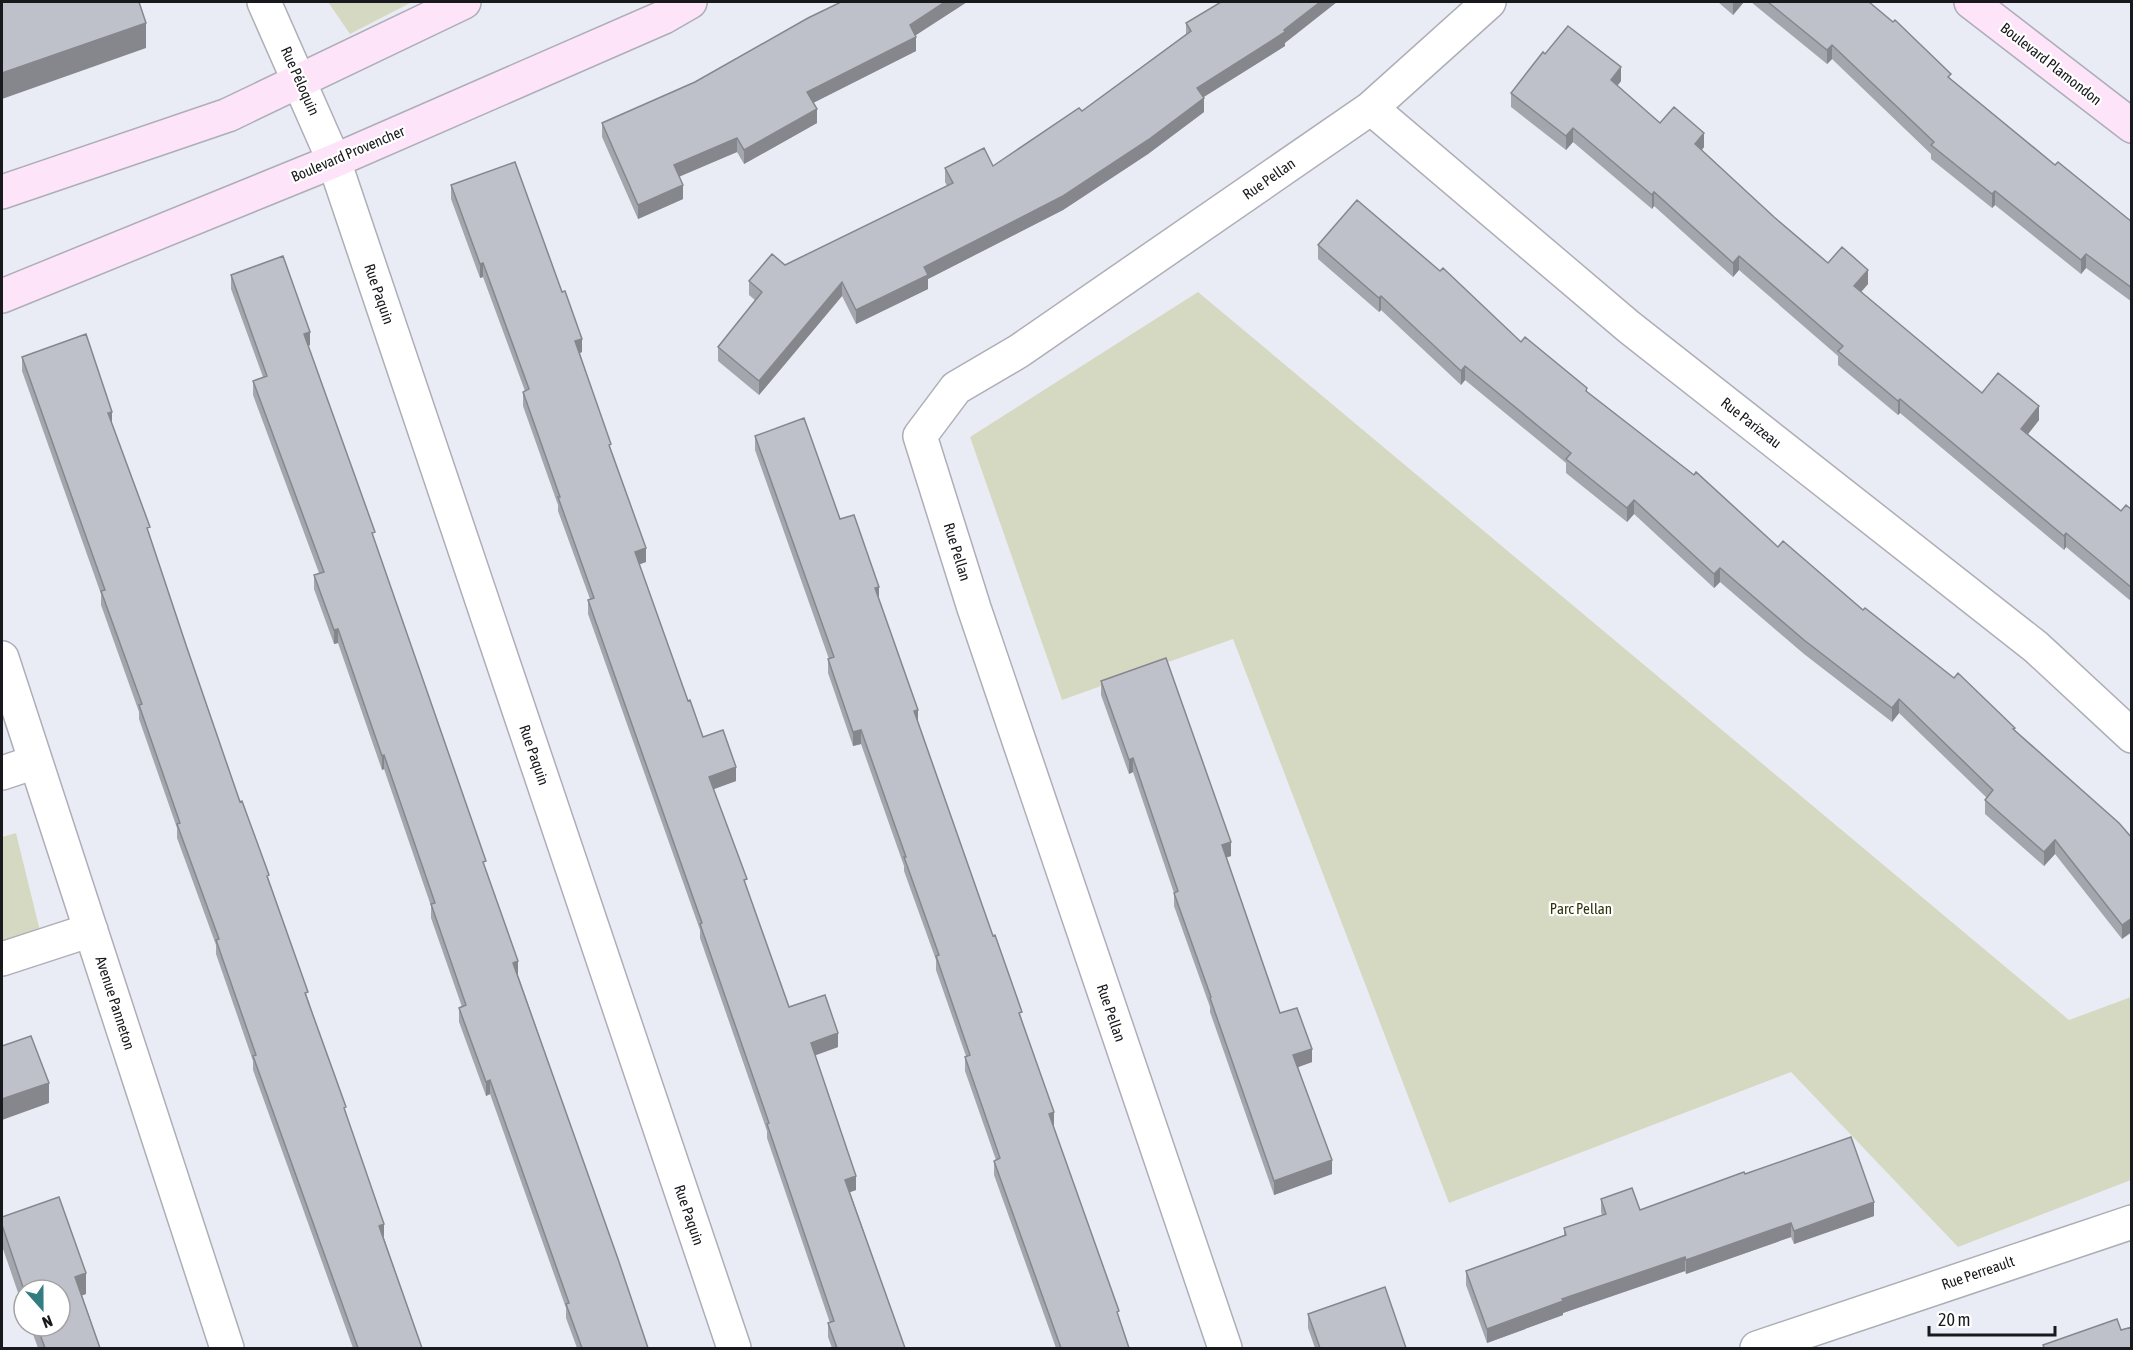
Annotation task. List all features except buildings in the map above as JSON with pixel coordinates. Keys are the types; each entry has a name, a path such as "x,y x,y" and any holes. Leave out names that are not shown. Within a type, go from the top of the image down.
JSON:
{"street":[{"name":"Rue Péloquin","path":"264,2 334,161"},
{"path":"2,192 228,115 464,2"},
{"name":"Boulevard Provencher","path":"2,296 334,161 664,16 690,2"},
{"name":"Rue Pellan","path":"1225,1348 974,608 920,436 956,388 1019,351 1371,108 1489,2"},
{"name":"Boulevard Plamondon","path":"1971,2 2132,126"},
{"name":"Rue Parizeau","path":"1371,108 1629,327 2036,647 2132,736"},
{"name":"Rue Paquin","path":"334,161 734,1348"},
{"name":"Avenue Panneton","path":"2,658 227,1348"},
{"path":"2,773 35,762"},
{"path":"2,959 91,930"},
{"name":"Rue Perreault","path":"1756,1348 2132,1222"}],"green space":[{"path":"328,2 412,2 350,34"},
{"name":"Parc Pellan","path":"1198,292 2069,1020 2131,997 2131,1180 1958,1247 1791,1072 1449,1203 1233,639 1062,700 970,437"},
{"path":"16,833 40,931 2,942 2,837"}]}
